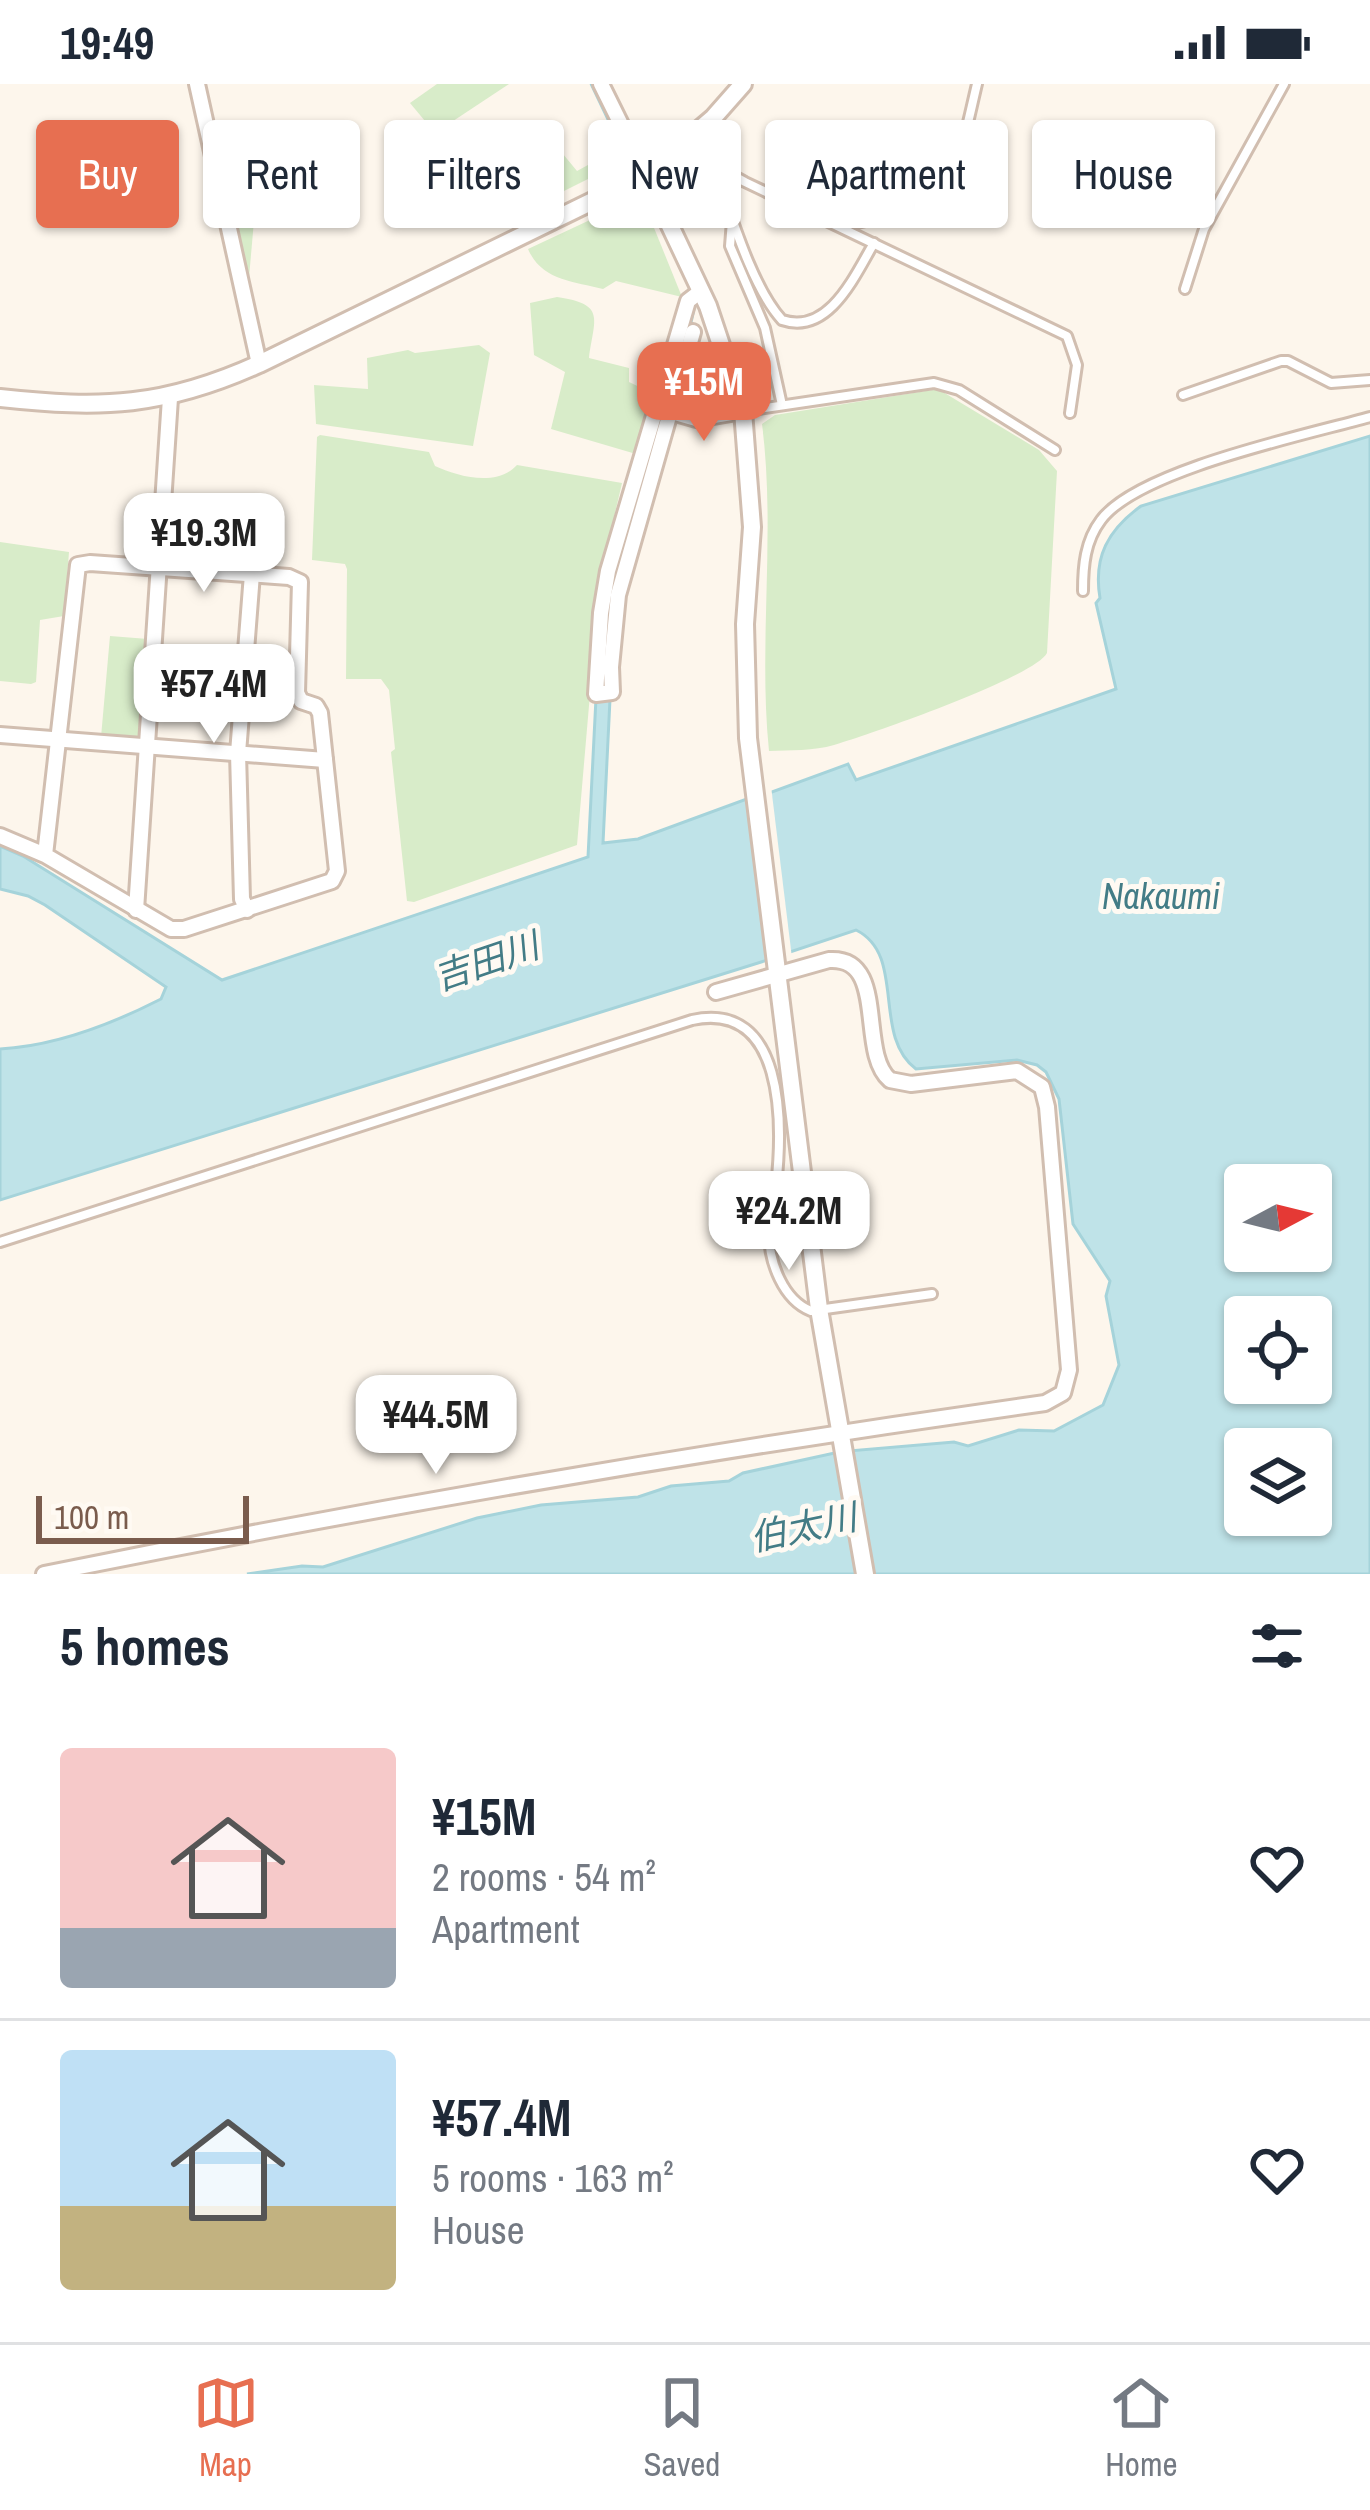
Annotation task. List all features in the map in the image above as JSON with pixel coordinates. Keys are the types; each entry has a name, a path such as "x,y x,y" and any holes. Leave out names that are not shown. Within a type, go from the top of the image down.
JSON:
{"street":[{"path":"197,84 259,364"},
{"path":"601,84 619,120"},
{"path":"708,120 743,84"},
{"path":"0,398 108,405 170,398 259,364 588,203"},
{"path":"671,228 701,291 743,411 752,527 745,624 748,737 819,1310 865,1574"},
{"path":"641,481 688,301 701,291"},
{"path":"606,693 596,694 605,666 604,586 693,332"},
{"path":"136,910 170,398"},
{"path":"668,411 696,419 743,411"},
{"path":"0,836 44,855 167,928 179,930 329,883 337,875 319,709 296,693 302,588 290,577 78,566 44,855"},
{"path":"247,910 242,898 238,753 252,574"},
{"path":"0,735 325,760"},
{"path":"44,1574 240,1534 838,1432 1045,1403 1063,1393 1069,1370 1048,1107 1042,1087 1016,1071 911,1084 890,1080 877,1064 866,988 858,970 844,960 779,969 716,992"}],"lane":[{"path":"968,120 977,84"},
{"path":"1185,289 1204,229 1284,84"},
{"path":"731,228 730,246 765,328 782,405"},
{"path":"736,228 770,305 788,323 813,320 830,308 874,243"},
{"path":"842,228 1067,335 1077,365 1070,413"},
{"path":"1183,395 1288,361 1330,383 1370,380"},
{"path":"743,411 943,384 1055,450"},
{"path":"1083,591 1083,570 1094,531 1132,492 1231,457 1370,417"},
{"path":"0,1242 692,1020 721,1016 741,1023 765,1052 773,1081 778,1153 770,1247 789,1294 804,1309 819,1310 932,1294"}],"green space":[{"path":"437,84 509,84 455,120 424,120 410,103"},
{"path":"564,155 577,171 588,165 588,179 564,191"},
{"path":"588,221 588,228 654,228 682,297 616,281 603,289 570,281 541,268 528,249"},
{"path":"235,228 253,228 248,289"},
{"path":"557,297 584,304 594,316 589,358 629,368 629,382 652,393 636,454 551,429 565,372 534,355 530,303"},
{"path":"479,345 490,353 473,446 316,424 314,385 368,389 367,358"},
{"path":"938,389 1039,450 1057,471 1047,653 983,690 880,730 826,747 769,751 762,424 775,415"},
{"path":"320,435 429,452 435,466 466,476 499,476 517,465 622,483 600,578 577,845 407,901 389,690 381,679 346,679 347,569 345,564 312,560"},
{"path":"0,542 69,552 64,616 40,620 36,682 31,684 0,681"},
{"path":"110,636 148,639 139,740 101,737"}],"water":[{"name":"Nakaumi","path":"1370,436 1370,1574 870,1574 848,1451 954,1442 968,1446 1019,1430 1054,1431 1103,1405 1119,1365 1106,1296 1110,1281 1073,1224 1059,1099 1046,1072 1017,1060 916,1069 895,1036 881,957 856,930 781,955 761,796 848,764 856,780 1116,689 1096,603 1101,557 1120,525 1141,506"},
{"name":"吉田川","path":"596,698 610,699 603,843 638,839 752,797 774,958 0,1200 0,1049 103,1025 161,999 166,987 45,905 0,889 0,846 222,980 588,857"},
{"name":"伯太川","path":"839,1452 862,1574 247,1574 323,1567 477,1518 729,1481 743,1473"}],"pier":[{"path":"771,786 792,958 768,966 746,793"}],"waterway":[{"path":"592,84 609,120"},
{"path":"689,328 693,310"},
{"path":"660,420 673,379"},
{"path":"612,587 629,523"},
{"path":"607,641 609,604"}]}
